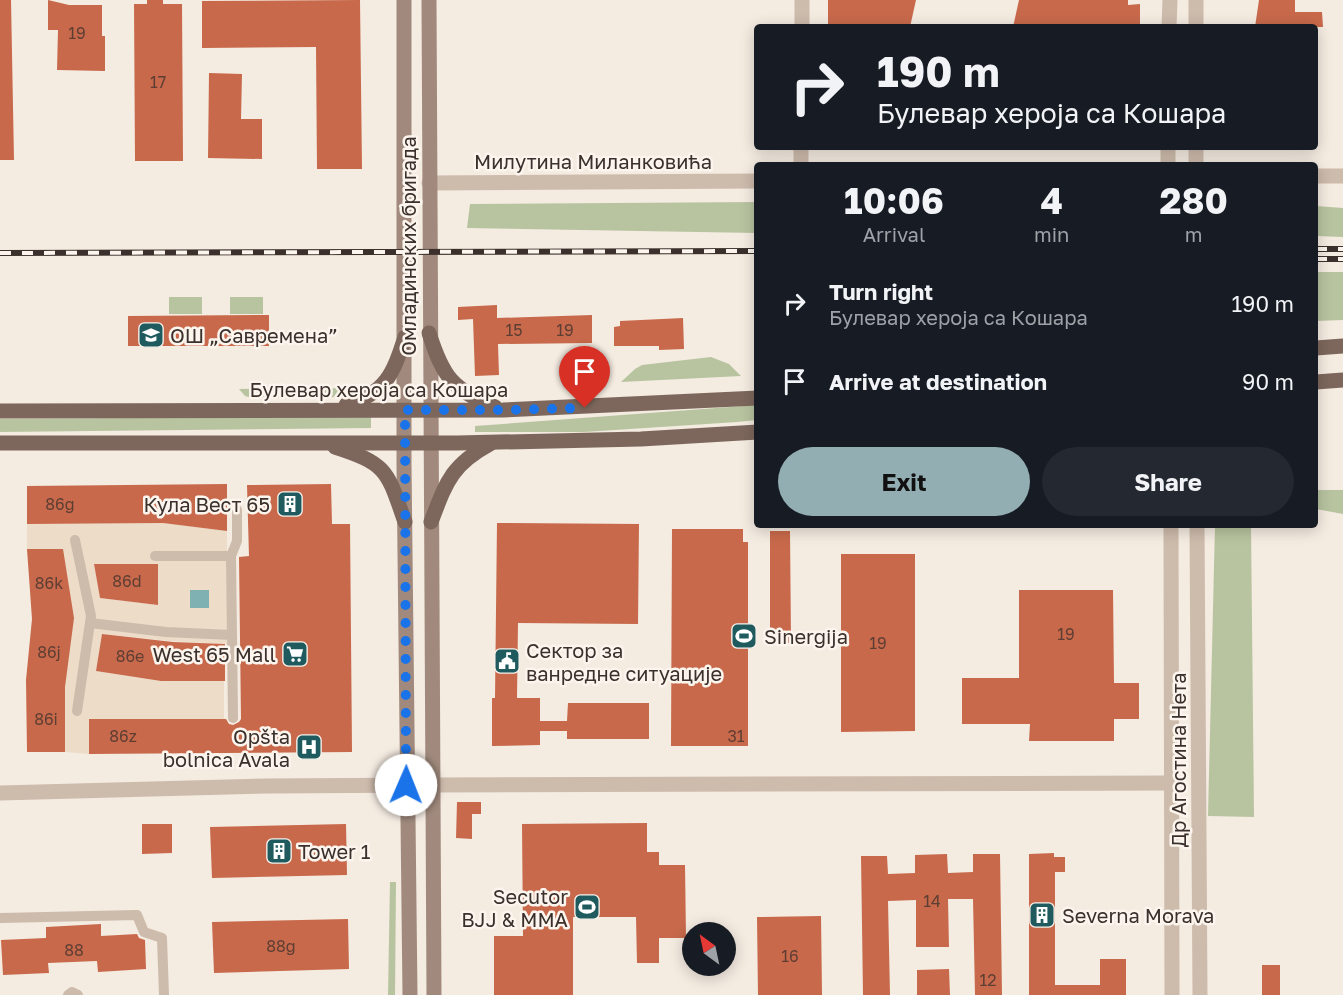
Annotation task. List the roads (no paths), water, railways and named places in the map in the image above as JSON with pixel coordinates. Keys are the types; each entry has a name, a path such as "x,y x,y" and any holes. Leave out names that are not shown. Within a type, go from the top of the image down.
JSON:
{"main road":[{"name":"Омладинских бригада","path":"404,0 406,785 410,995"},
{"name":"Омладинских бригада","path":"429,0 434,995"},
{"path":"429,333 437,357 455,386 462,392 503,410"},
{"path":"328,410 358,401 372,395 380,388 393,371 405,337"},
{"path":"1318,348 1343,346"},
{"path":"1318,382 1343,381"},
{"name":"Булевар хероја са Кошара","path":"0,411 503,410 585,408 754,398"},
{"path":"0,443 431,443 640,439 754,432"},
{"path":"320,442 372,460 383,470 396,496 405,522"},
{"path":"431,522 445,486 460,464 493,442"}],"street":[{"path":"802,0 802,24"},
{"path":"1169,24 1170,0"},
{"path":"1196,0 1196,24"},
{"path":"1318,176 1343,176"},
{"name":"Милутина Миланковића","path":"429,183 754,181"},
{"path":"233,718 231,556 237,542 237,510"},
{"name":"Др Агостина Нета","path":"1171,528 1173,995"},
{"name":"Др Агостина Нета","path":"1197,528 1200,995"},
{"path":"75,540 91,616 77,711"},
{"path":"155,556 231,556"},
{"path":"90,622 166,632 232,635"},
{"path":"0,793 268,786 1172,783"},
{"path":"0,918 137,915 144,932 162,938 164,995"},
{"path":"68,995 74,992 78,995"}],"water":[{"path":"190,590 209,590 209,608 190,608"}],"railway":[{"path":"1318,249 1343,249"},
{"path":"0,253 754,251"},
{"path":"1318,259 1343,259"}],"place":[{"name":"ОШ „Савремена”","path":"151,335"},
{"name":"Кула Вест 65","path":"290,504"},
{"name":"Sinergija","path":"744,636"},
{"name":"West 65 Mall","path":"295,654"},
{"name":"Сектор за ванредне ситуације","path":"507,661"},
{"name":"Opšta bolnica Avala","path":"309,747"},
{"name":"Tower 1","path":"279,851"},
{"name":"Secutor BJJ & MMA","path":"587,907"},
{"name":"Severna Morava","path":"1042,915"}]}
